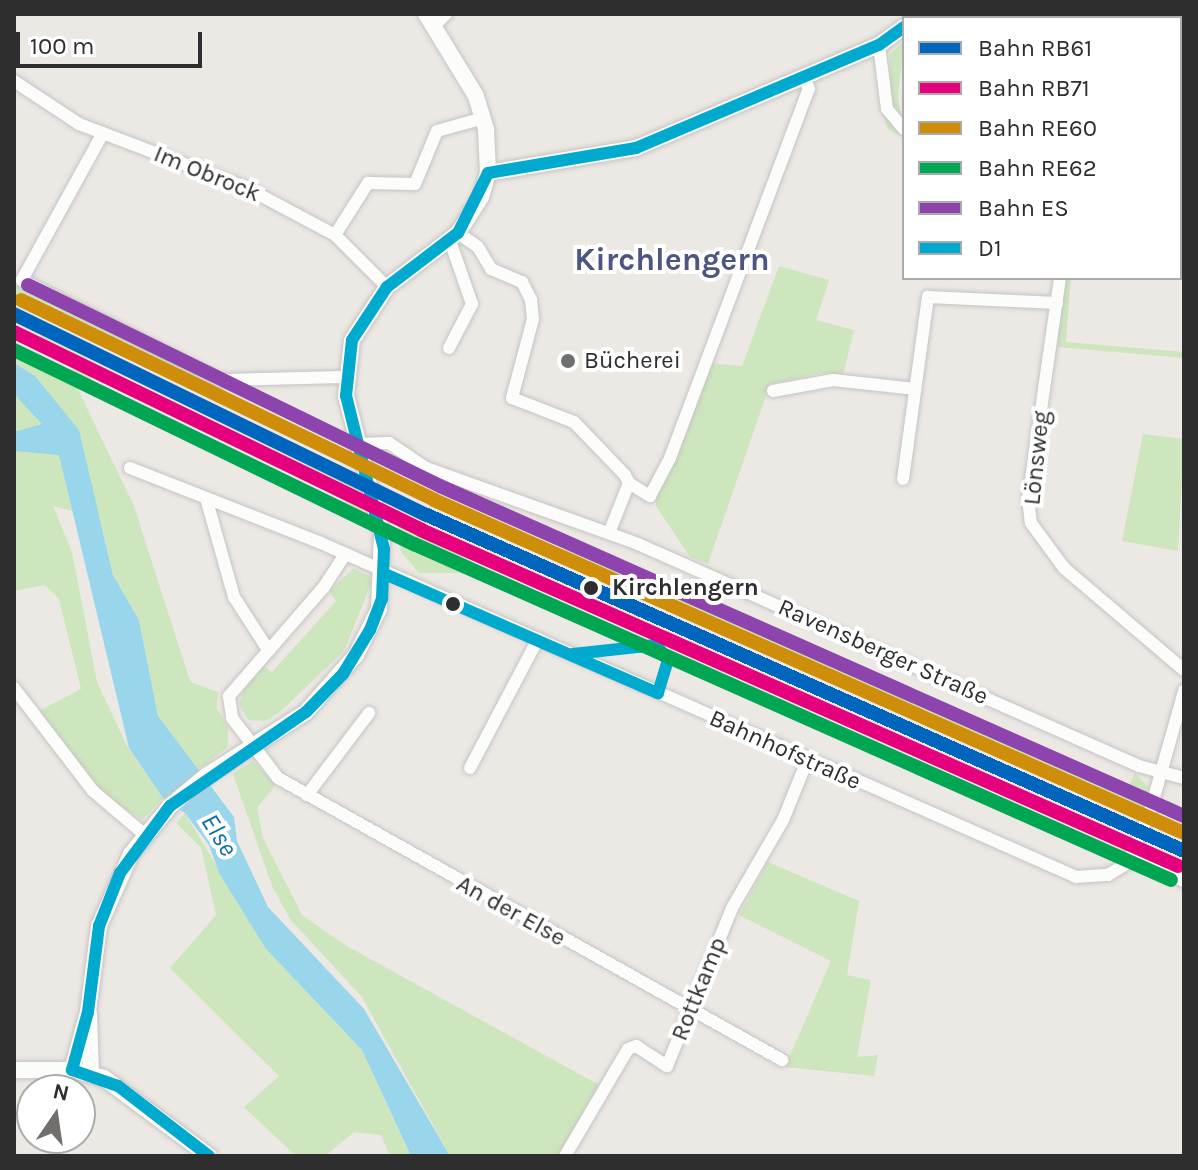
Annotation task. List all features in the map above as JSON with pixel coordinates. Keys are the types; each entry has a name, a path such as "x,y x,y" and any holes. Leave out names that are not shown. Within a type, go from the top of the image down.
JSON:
{"main road":[{"path":"72,1070 88,1012 103,914 145,835 170,806 206,776 306,712 343,674 379,609 385,574 380,522 345,377 359,323 387,287 454,237 481,197 488,173 484,118 435,18"},
{"path":"488,173 636,148 879,45 902,28"},
{"path":"88,1012 91,1073"},
{"path":"14,1070 91,1073 125,1090 209,1156"}],"street":[{"path":"879,45 887,109 902,127"},
{"path":"454,237 478,247 491,269 522,282 531,300 533,319 512,398 574,422 610,455 629,483 650,496 670,458 809,89 804,77"},
{"name":"Im Obrock","path":"14,81 103,133 245,187 335,235 387,287"},
{"path":"335,235 368,183 415,184 437,131 484,118"},
{"path":"103,133 22,280 220,380 345,377"},
{"path":"449,348 472,304 454,237"},
{"name":"Lönsweg","path":"1060,280 1028,499 1031,523 1064,568 1184,670"},
{"path":"903,479 928,297 1057,303"},
{"path":"773,391 833,380 916,389"},
{"name":"Ravensberger Straße","path":"359,444 389,443 426,468 609,533 1157,771 1184,778"},
{"name":"Bahnhofstraße","path":"130,468 538,639 807,761 1076,877 1108,875 1130,858"},
{"path":"609,533 629,483"},
{"path":"206,498 203,505 234,597 269,651"},
{"name":"An der Else","path":"344,556 229,696 227,710 278,778 692,1013 782,1060"},
{"path":"470,768 538,639"},
{"path":"14,688 93,791 145,835"},
{"path":"1184,691 1157,771 1151,808 1130,858 1184,881"},
{"path":"307,795 369,713"},
{"name":"Rottkamp","path":"565,1156 628,1049 636,1046 667,1066 692,1013 732,908 783,820 807,761"}],"green space":[{"path":"902,43 898,96 902,136 888,129 879,103 891,103 890,54"},
{"path":"779,266 829,280 816,320 854,330 843,375 821,373 770,384 708,564 690,557 656,506 656,496 708,363 742,366"},
{"path":"1054,280 1071,280 1066,342 1184,352 1184,358 1046,346"},
{"path":"14,282 224,389 220,398 14,296"},
{"path":"42,336 212,421 200,425 93,376 87,387 66,361 39,344"},
{"path":"14,342 71,375 134,506 191,682 218,692 217,708 228,728 228,747 197,770 158,716 139,620 113,575 100,518 53,506 72,552 97,682 127,746 163,798 142,820 103,794 37,712 81,689 59,599 45,585 14,591"},
{"path":"1143,434 1184,439 1178,551 1122,541"},
{"path":"269,448 358,489 364,518 342,512 345,499 316,484 317,477 265,455"},
{"path":"396,512 491,554 488,561 473,560 467,573 419,573 401,552"},
{"path":"552,546 690,589 884,675 880,684 947,713 952,706 1129,785 1135,773 1148,787 1142,815 758,651 760,645 545,548"},
{"path":"353,569 370,576 371,584 344,651 280,712 265,721 248,720 239,704 244,689 264,666 272,672 336,601 329,591"},
{"path":"908,741 1006,784 1003,789 905,748"},
{"path":"253,761 276,785 257,808 263,838 302,915 345,945 601,1086 561,1156 450,1156 362,997 290,919 272,886 233,774"},
{"path":"1014,787 1118,831 1128,843 1124,853 1112,840 1012,794"},
{"path":"185,813 266,949 362,1050 411,1156 390,1156 381,1135 354,1132 325,1156 296,1156 244,1107 279,1076 170,968 216,915 201,848 176,823"},
{"path":"768,862 859,901 847,975 871,980 857,1057 878,1055 874,1076 785,1067 831,961 739,915"}],"water":[{"name":"Else","path":"14,363 35,376 79,430 113,575 139,620 158,716 234,817 237,841 268,907 364,1009 450,1156 411,1156 362,1050 266,949 219,873 209,845 185,813 163,798 129,748 59,455 14,451 14,432 42,424 14,394"}],"rail line":[{"name":"ES","path":"28,285 440,486 1184,816"},
{"name":"RE60","path":"21,300 434,500 1184,833"},
{"name":"RB61","path":"14,314 427,515 1184,851"},
{"name":"RB71","path":"14,332 421,530 1178,866"},
{"name":"RE62","path":"14,350 414,544 1171,880"}],"transit line":[{"name":"D1","path":"488,173 636,148 879,45 902,28"},
{"name":"D1","path":"209,1156 118,1086 72,1070 88,1012 99,926 120,873 170,806 306,712 343,674 370,630 382,599 384,549 346,396 352,340 387,287 458,233 488,173"},
{"name":"D1","path":"385,574 658,693"},
{"name":"D1","path":"573,654 656,645 668,660 658,693"}],"place":[{"name":"Bücherei","path":"568,361"},
{"name":"Kirchlengern","path":"591,588"}],"district":[{"name":"Kirchlengern","path":"672,260"}]}
